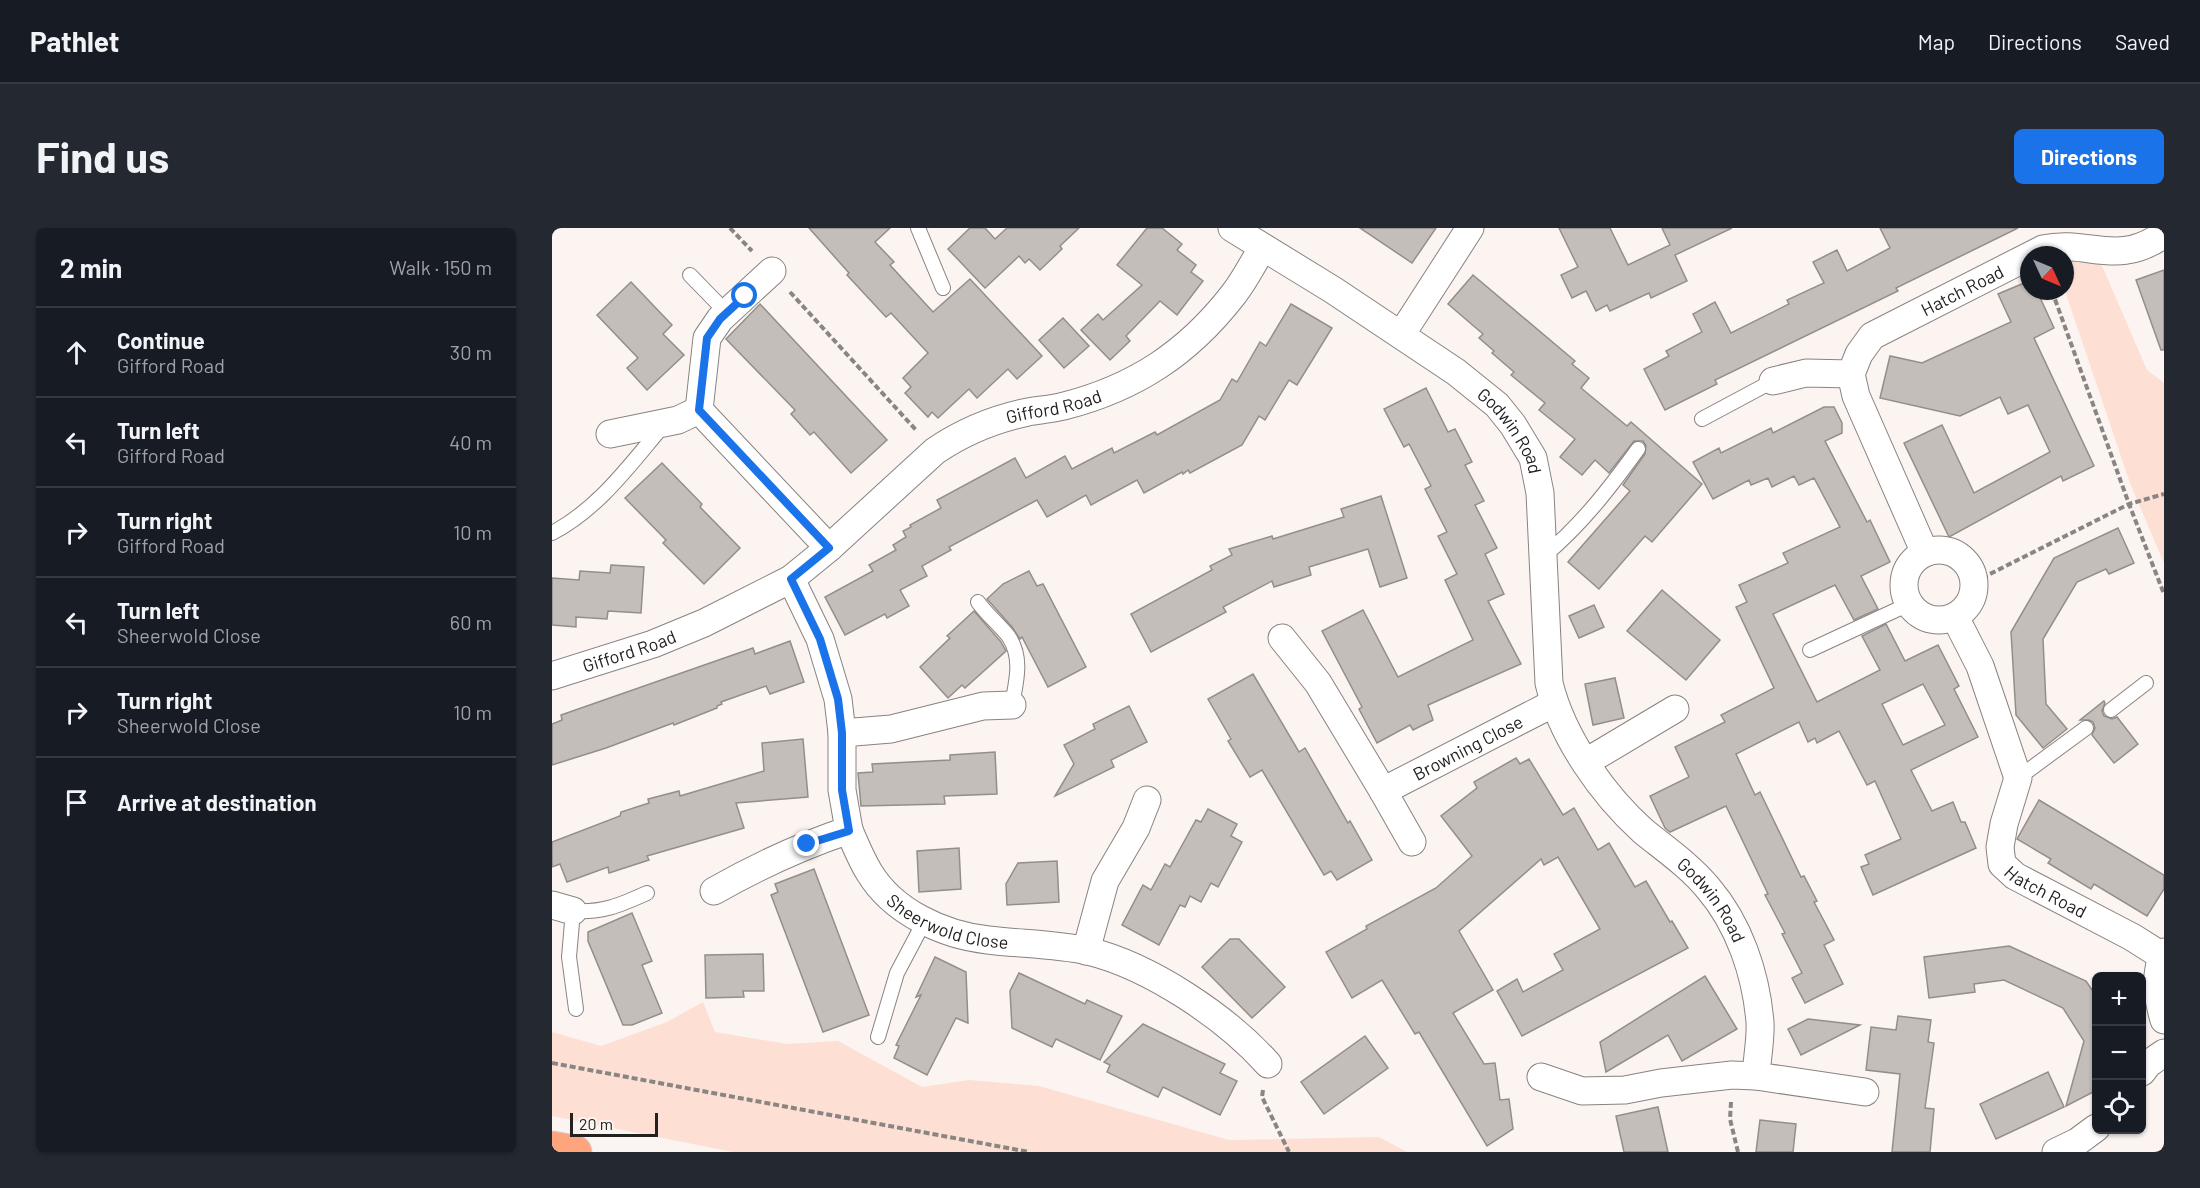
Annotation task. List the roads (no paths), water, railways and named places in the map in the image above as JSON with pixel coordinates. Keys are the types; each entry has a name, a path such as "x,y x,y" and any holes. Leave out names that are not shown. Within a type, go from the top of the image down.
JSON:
{"highway":[{"path":"552,1148 575,1152"}],"street":[{"name":"Godwin Road","path":"1232,228 1333,290 1477,388 1497,405 1513,424 1527,447 1536,470 1540,493 1549,683 1554,703 1586,762 1619,806 1641,829 1708,887 1741,942 1756,991 1760,1024 1744,1075"},
{"path":"1401,335 1470,228"},
{"name":"Hatch Road","path":"1851,374 1859,354 1872,336 2024,257 2054,246 2109,252 2128,251 2143,247 2164,234"},
{"name":"Gifford Road","path":"552,676 653,644 704,623 791,579 829,548 935,451 952,440 999,419 1094,397 1128,383 1162,365 1190,343 1212,320 1235,293 1262,248"},
{"path":"772,271 712,328 707,338 699,410 829,548"},
{"path":"1773,381 1806,373 1851,374 1857,396 1924,553"},
{"path":"610,434 678,420 699,410"},
{"path":"1935,550 1956,554 1971,569 1974,582 1970,603 1964,611 1945,621 1935,621 1916,612 1905,595 1903,585 1909,566 1924,553 1935,550"},
{"name":"Sheerwold Close","path":"791,579 820,639 838,699 842,733 842,790 849,831 869,873 893,899 924,922 985,940 1086,951 1115,959 1140,970 1205,1009 1228,1026 1268,1064"},
{"path":"1955,617 1980,666 2018,778"},
{"path":"1282,638 1318,683 1412,842"},
{"name":"Browning Close","path":"1383,791 1554,703"},
{"path":"842,733 891,729 983,706 1012,705"},
{"path":"1586,762 1675,710"},
{"name":"Hatch Road","path":"2018,778 2004,824 2000,847 2002,864 2015,876 2163,954"},
{"path":"1086,951 1105,881 1136,828 1147,800"},
{"path":"714,891 764,863 807,844 849,831"},
{"path":"2163,954 2157,986 2164,1020"},
{"path":"2146,1067 2164,1053"},
{"path":"1541,1077 1582,1091 1625,1090 1661,1083 1744,1075 1864,1092"},
{"path":"2056,1152 2092,1132"}],"lane":[{"path":"918,228 943,288"},
{"path":"690,275 727,313"},
{"path":"1702,419 1773,381"},
{"path":"552,533 576,519 601,497 665,423"},
{"path":"1544,556 1599,502 1638,449"},
{"path":"978,602 987,616 1008,636 1014,648 1018,662 1012,705"},
{"path":"1810,650 1909,604"},
{"path":"2111,710 2146,683"},
{"path":"2018,778 2086,728"},
{"path":"576,1009 563,908 590,912 608,910 647,893"},
{"path":"878,1037 897,973 924,922"}]}
